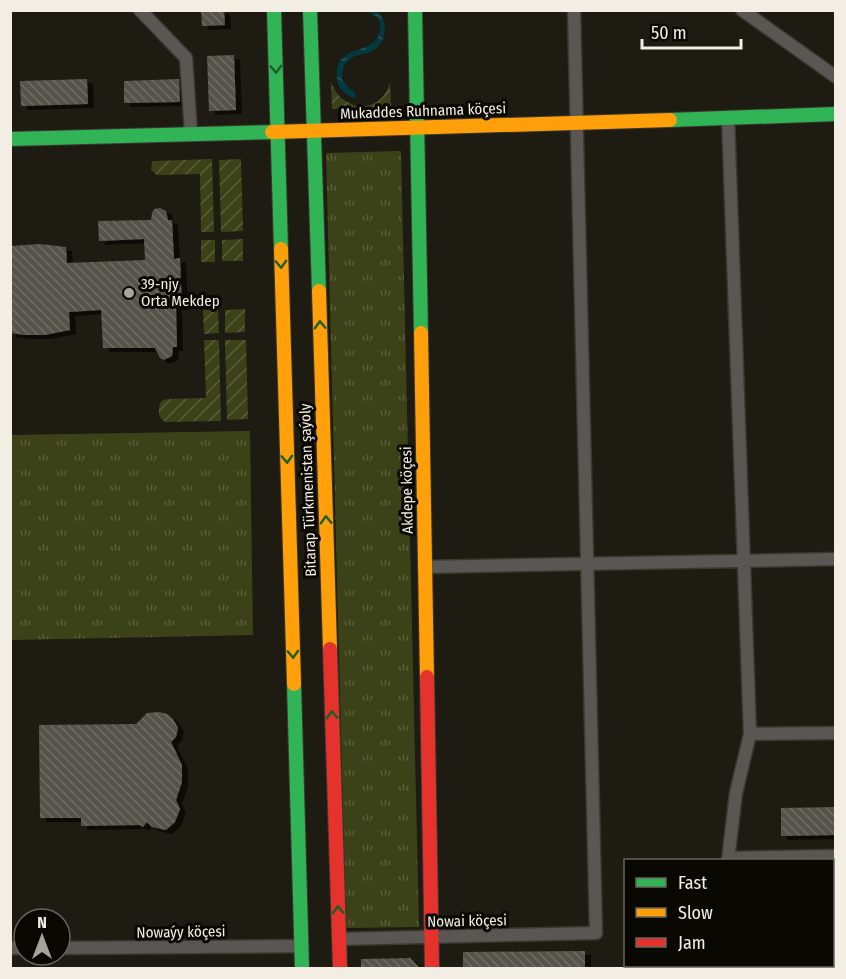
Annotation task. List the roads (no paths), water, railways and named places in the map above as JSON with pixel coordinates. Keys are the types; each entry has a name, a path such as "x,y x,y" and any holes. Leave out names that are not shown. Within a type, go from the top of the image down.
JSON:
{"main road":[{"name":"Bitarap Türkmenistan şaýoly","path":"274,10 302,969"},
{"name":"Bitarap Türkmenistan şaýoly","path":"310,10 340,969"},
{"name":"Akdepe köçesi","path":"415,10 432,969"},
{"name":"Mukaddes Ruhnama köçesi","path":"10,139 836,114"}],"street":[{"path":"140,10 186,58 191,134"},
{"path":"574,10 587,564"},
{"path":"742,10 836,77"},
{"path":"728,117 750,734 736,793 728,859 811,859 836,856"},
{"path":"424,567 836,559"},
{"name":"Nowai köçesi","path":"339,939 596,933 587,564"},
{"path":"750,734 836,733"},
{"name":"Nowaýy köçesi","path":"72,948 302,946"}],"water":[{"path":"367,11 377,11 385,26 385,32 377,47 352,57 344,66 342,80 355,92 355,98 340,88 337,70 345,56 373,43 378,37 380,22"}],"place":[{"name":"39-njy Orta Mekdep","path":"129,293"}]}
